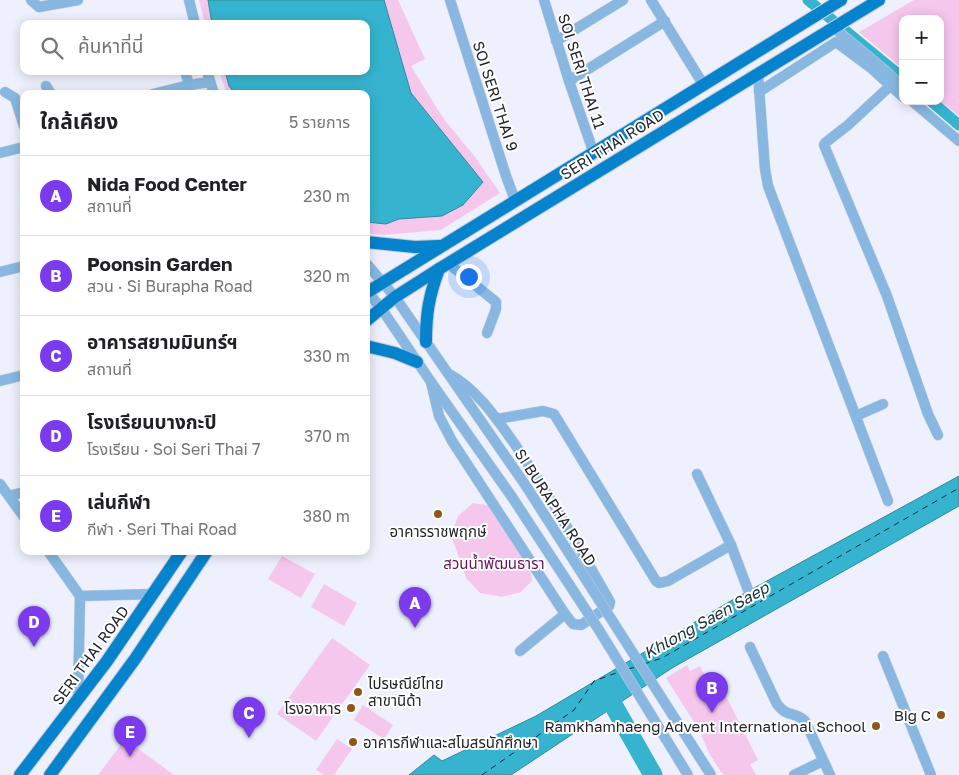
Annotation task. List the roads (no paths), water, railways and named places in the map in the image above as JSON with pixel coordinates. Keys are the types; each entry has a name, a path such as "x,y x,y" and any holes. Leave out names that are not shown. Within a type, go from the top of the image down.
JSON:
{"main road":[{"name":"SERI THAI ROAD","path":"370,289 841,0"},
{"name":"SERI THAI ROAD","path":"370,318 395,297 879,0"},
{"path":"370,242 415,247 442,245"},
{"path":"426,342 426,316 430,291 444,267"},
{"path":"370,347 395,353 417,362"},
{"name":"SERI THAI ROAD","path":"20,775 78,700 154,594 179,555"},
{"path":"50,775 135,659 204,555"},
{"path":"42,775 74,742"}],"street":[{"path":"31,0 39,7 78,0"},
{"path":"189,0 194,20"},
{"name":"SOI SERI THAI 9","path":"450,0 515,200"},
{"name":"SOI SERI THAI 11","path":"544,0 593,152"},
{"path":"556,41 623,0"},
{"path":"651,0 703,84"},
{"path":"569,81 665,21"},
{"path":"834,28 899,84"},
{"path":"760,92 836,42 871,68 899,94"},
{"path":"758,74 764,169 768,186 888,501"},
{"path":"186,75 189,85"},
{"path":"169,90 189,85 208,76 213,90"},
{"path":"890,86 855,119 825,142 824,145 886,296 928,414 938,436"},
{"path":"5,92 15,98 20,114"},
{"path":"916,105 959,141"},
{"path":"0,153 20,147"},
{"path":"0,272 20,267"},
{"name":"SI BURAPHA ROAD","path":"370,267 395,297 526,486 711,775"},
{"path":"444,267 496,302 496,309 487,333"},
{"name":"SI BURAPHA ROAD","path":"370,295 512,497 594,622 688,775"},
{"path":"430,382 439,416 452,441 565,614 573,624 580,625 609,606 610,602 540,480 497,419 463,382 449,374"},
{"path":"0,381 20,376"},
{"path":"856,416 883,404"},
{"path":"497,419 543,411 554,414 650,573 659,583 668,581 731,545"},
{"path":"697,474 731,545 748,590"},
{"path":"0,484 20,512"},
{"path":"8,496 20,493"},
{"path":"51,555 80,596 78,700"},
{"path":"80,596 154,594"},
{"path":"520,651 565,614"},
{"path":"750,647 782,711 806,721 830,775"},
{"path":"882,656 931,775"},
{"path":"794,775 823,760"}],"water":[{"path":"208,0 384,0 411,93 483,182 463,205 442,216 399,219 386,224 370,222 370,90 232,90 226,75 370,75 370,20 211,20"},
{"name":"Khlong Saen Saep","path":"959,476 959,506 672,668 511,775 409,775 434,755 442,761 536,716 734,599"}],"waterway":[{"path":"808,0 899,75"},
{"path":"936,105 959,125"},
{"path":"607,694 653,775"}],"place":[{"name":"อาคารราชพฤกษ์","path":"438,514"},
{"name":"Nida Food Center","path":"415,628"},
{"name":"โรงเรียนบางกะปิ","path":"34,647"},
{"name":"ไปรษณีย์ไทย สาขานิด้า","path":"358,692"},
{"name":"โรงอาหาร","path":"351,708"},
{"name":"Poonsin Garden","path":"712,713"},
{"name":"Big C","path":"941,715"},
{"name":"Ramkhamhaeng Advent International School","path":"876,726"},
{"name":"อาคารสยามมินทร์ฯ","path":"249,738"},
{"name":"อาคารกีฬาและสโมสรนักศึกษา","path":"353,742"},
{"name":"เล่นกีฬา","path":"130,757"}],"park label":[{"name":"สวนน้ำพัฒนธารา","path":"494,563"}]}
